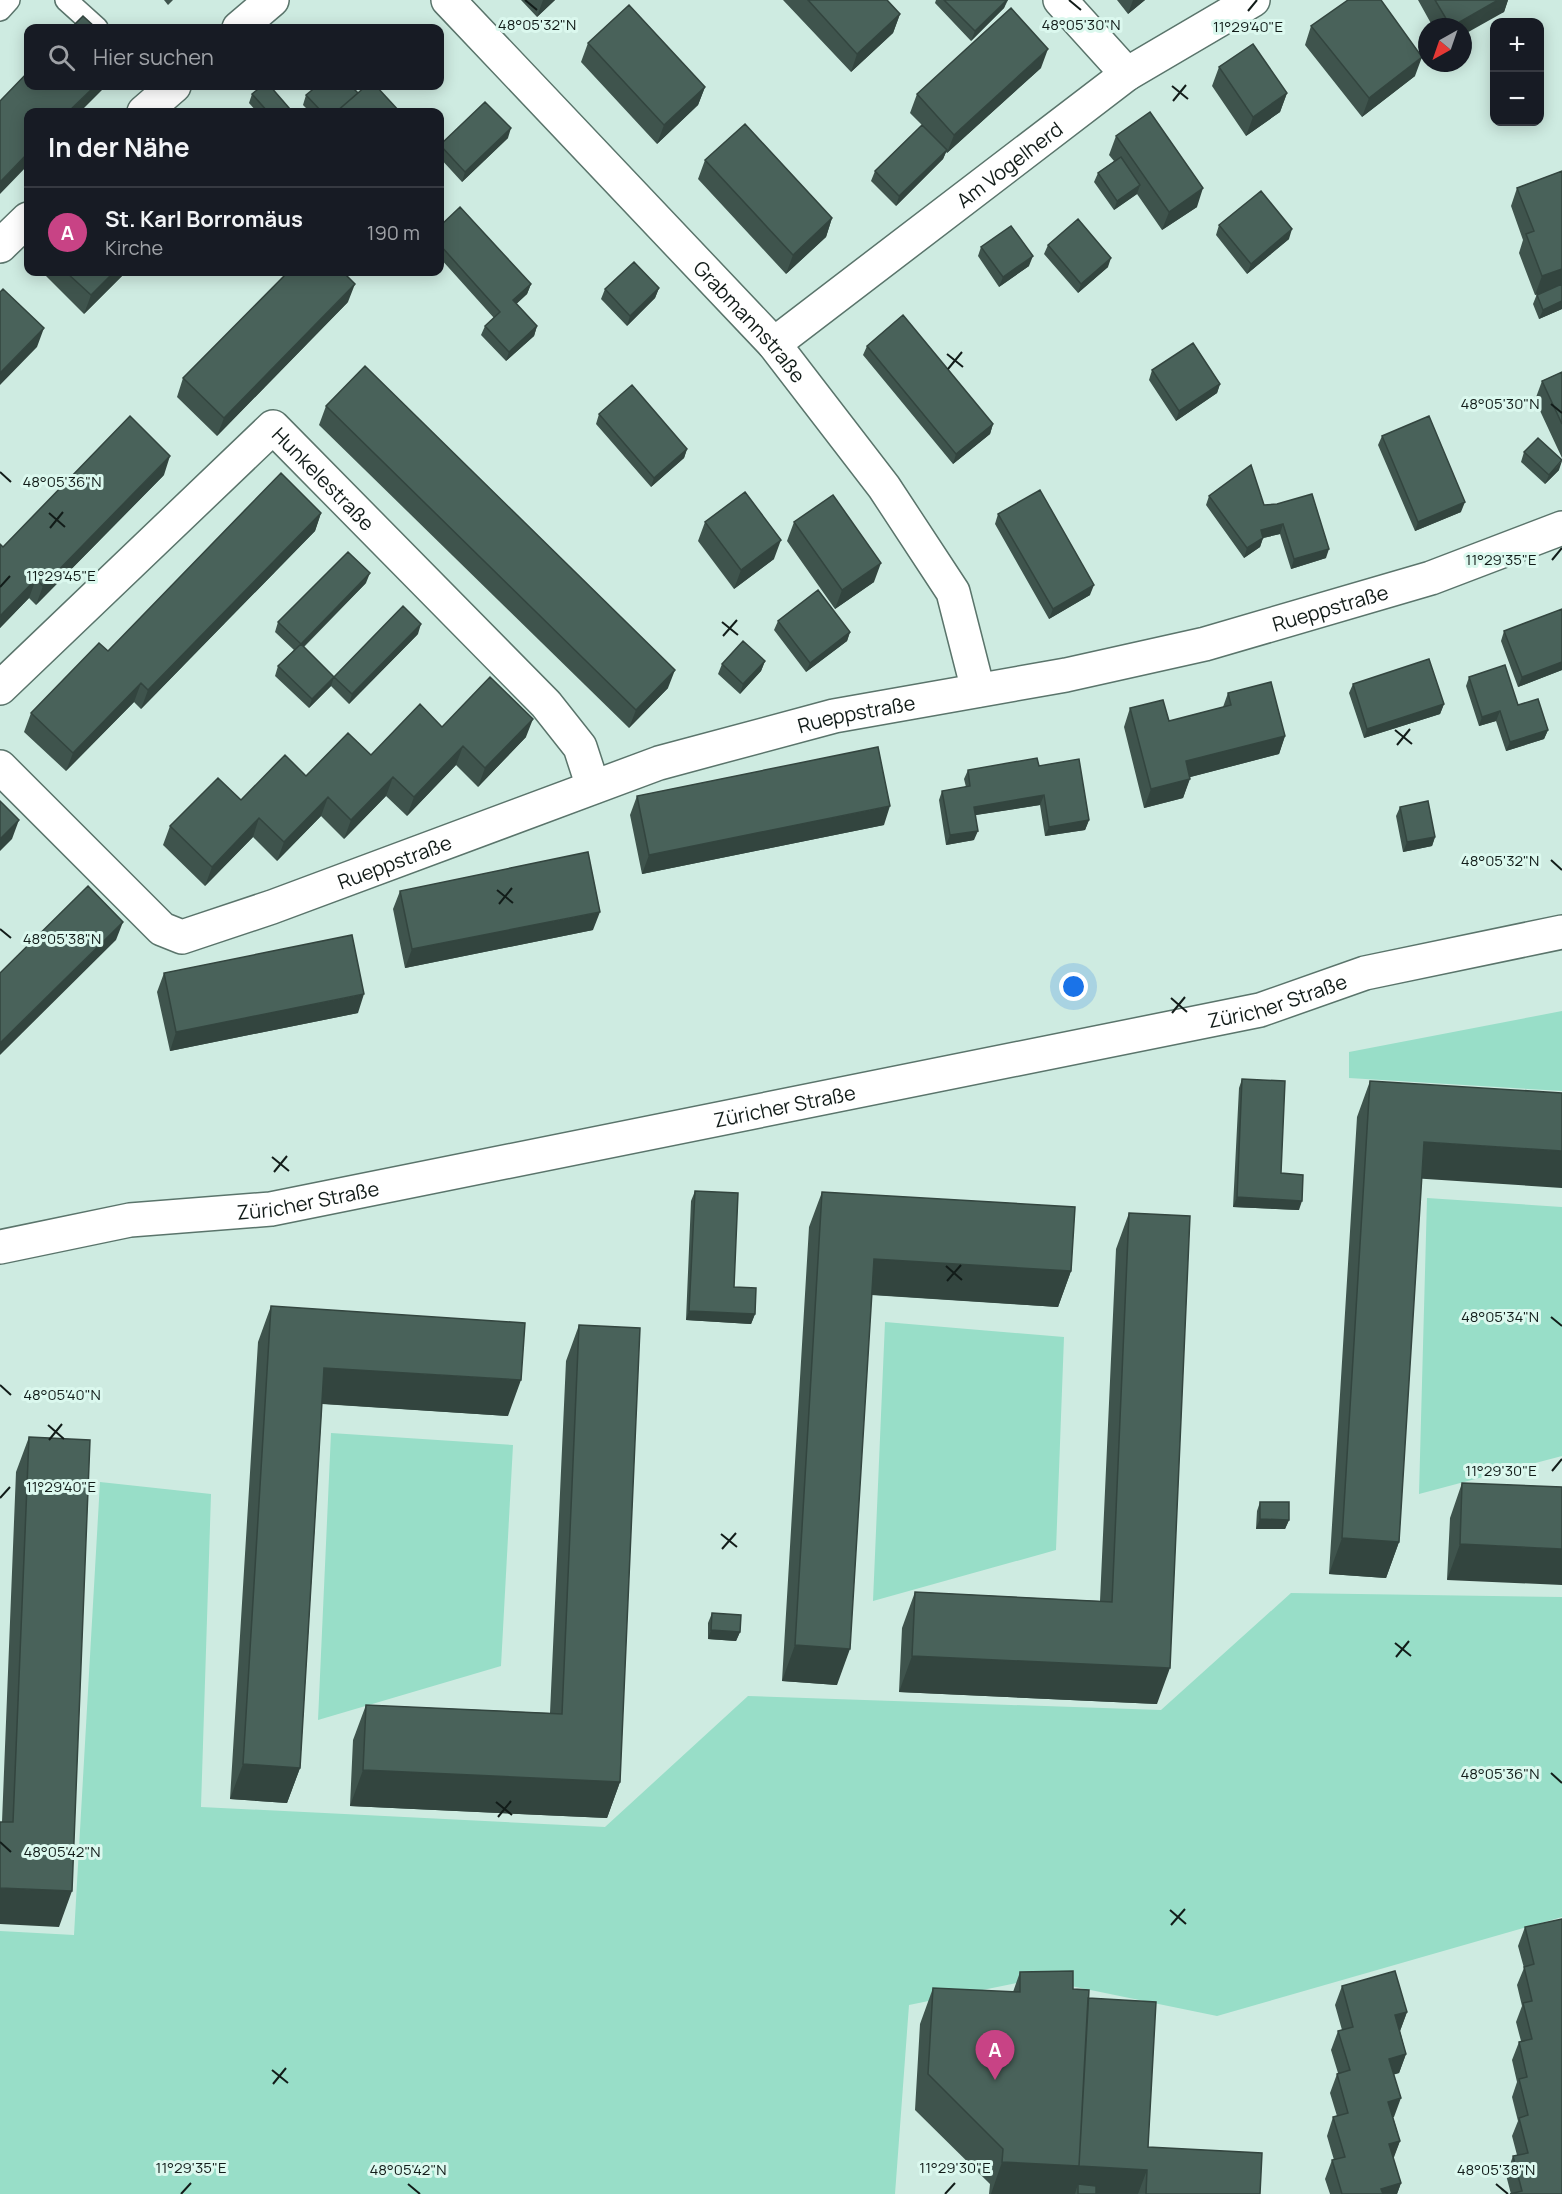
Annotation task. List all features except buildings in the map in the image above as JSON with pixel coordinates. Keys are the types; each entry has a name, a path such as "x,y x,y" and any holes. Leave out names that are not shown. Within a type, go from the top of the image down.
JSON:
{"street":[{"path":"244,24 272,0"},
{"name":"Grabmannstraße","path":"448,0 774,344 884,487 952,592 978,690"},
{"path":"1060,0 1127,74"},
{"name":"Am Vogelherd","path":"774,344 1127,74 1253,0"},
{"path":"0,246 24,223"},
{"name":"Hunkelestraße","path":"0,688 273,427 546,704 580,747 593,787"},
{"name":"Rueppstraße","path":"0,767 162,929 182,937 272,907 659,763 834,716 1066,675 1204,644 1431,578 1562,528"},
{"name":"Züricher Straße","path":"0,1247 130,1220 272,1209 555,1153 1260,1010 1365,973 1562,932"}],"lane":[{"path":"0,10 9,0"},
{"path":"66,0 93,24"}],"green space":[{"path":"1562,1011 1562,1091 1349,1078 1349,1052"},
{"path":"1427,1198 1562,1207 1562,1456 1419,1494"},
{"path":"885,1322 1064,1337 1056,1550 873,1601"},
{"path":"331,1433 513,1445 501,1666 318,1720"},
{"path":"100,1482 211,1494 201,1807 605,1827 748,1696 1161,1710 1291,1593 1562,1597 1562,1917 1217,2016 1037,1979 909,2005 895,2194 0,2194 0,1931 74,1935"}],"place":[{"name":"St. Karl Borromäus","path":"995,2080"}]}
